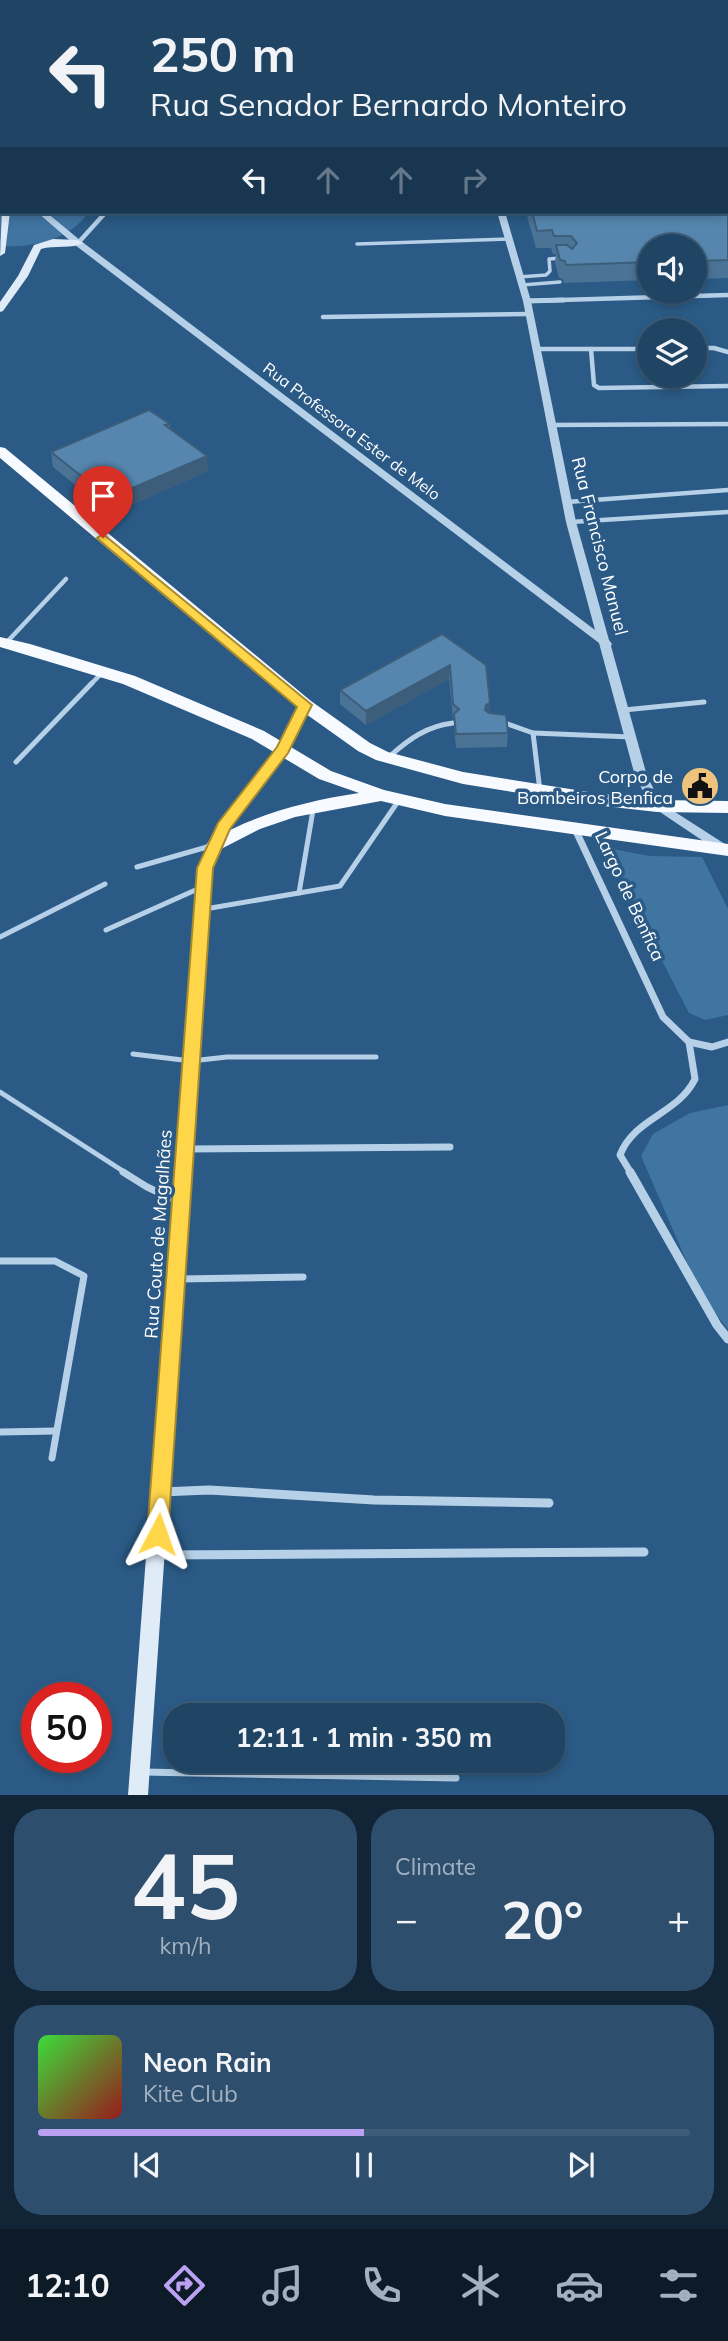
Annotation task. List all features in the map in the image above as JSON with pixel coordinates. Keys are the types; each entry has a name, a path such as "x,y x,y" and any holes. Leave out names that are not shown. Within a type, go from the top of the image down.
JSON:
{"main road":[{"path":"0,250 5,214"},
{"path":"0,309 23,276 37,247 53,242 78,243"},
{"path":"0,451 305,705 364,747 388,758 463,778 540,791 657,806 728,807"},
{"path":"0,470 23,471"},
{"path":"3,642 103,672 232,723 283,749 325,775 382,795 445,810 575,828"},
{"name":"Rua Couto de Magalhães","path":"138,1795 205,868 223,827 283,749 305,705"},
{"path":"215,845 238,830 259,822 313,807 382,795"},
{"name":"Largo de Benfica","path":"575,828 727,852"}],"street":[{"name":"Rua Professora Ester de Melo","path":"43,214 607,644"},
{"path":"78,243 104,214"},
{"name":"Rua Francisco Manuel","path":"502,214 527,301 567,502 641,776 657,806 727,852"},
{"path":"527,301 728,295"},
{"name":"Largo de Benfica","path":"575,828 663,1017 689,1042"},
{"path":"728,1042 712,1047 689,1042 696,1077 691,1089 681,1101 636,1130 622,1145 620,1155 717,1325 728,1339"},
{"path":"185,1149 450,1147"},
{"path":"161,1492 209,1490 374,1500 549,1503"},
{"path":"156,1555 644,1552"}],"lane":[{"path":"357,244 509,239"},
{"path":"521,281 546,275 550,271 549,259 568,258"},
{"path":"521,281 560,282"},
{"path":"323,317 529,314"},
{"path":"707,348 728,352"},
{"path":"536,349 637,349"},
{"path":"591,349 594,385 599,388 728,386"},
{"path":"552,425 728,424"},
{"path":"567,502 728,490"},
{"path":"572,522 728,512"},
{"path":"3,642 66,579"},
{"path":"16,762 103,672"},
{"path":"624,710 704,702"},
{"path":"489,722 501,722 533,733 631,737"},
{"path":"388,758 417,732 438,724 453,723"},
{"path":"533,733 540,791"},
{"path":"202,910 340,886 400,799"},
{"path":"299,893 313,807"},
{"path":"137,867 215,845"},
{"path":"0,937 105,884"},
{"path":"106,930 203,887"},
{"path":"134,1055 191,1061 227,1057 376,1056"},
{"path":"0,1092 147,1187 181,1204"},
{"path":"0,1261 56,1259 73,1265 84,1276 52,1458"},
{"path":"176,1279 303,1277"},
{"path":"0,1432 57,1431"},
{"path":"140,1772 456,1777"}],"shaded area":[{"path":"0,214 85,214 68,232 47,241 24,246 0,246"},
{"path":"603,847 649,856 702,857 728,909 728,1015 705,1020 689,1013"},
{"path":"728,1105 728,1329 702,1297 641,1156 653,1134 690,1113"}],"building":[{"path":"533,214 728,214 728,260 707,261 707,234 637,234 637,262 566,265 565,261 560,260 556,245 567,245 572,249 577,243 571,236 554,236 552,230 537,231"},
{"path":"149,410 207,456 109,498 51,452"},
{"path":"442,634 486,665 490,703 485,710 506,715 508,733 456,734 454,714 459,709 453,704 450,665 366,711 340,690"}],"place":[{"name":"Corpo de Bombeiros Benfica","path":"700,786"}],"route":[{"path":"103,538 305,705 283,749 223,827 205,868 158,1534"}]}
